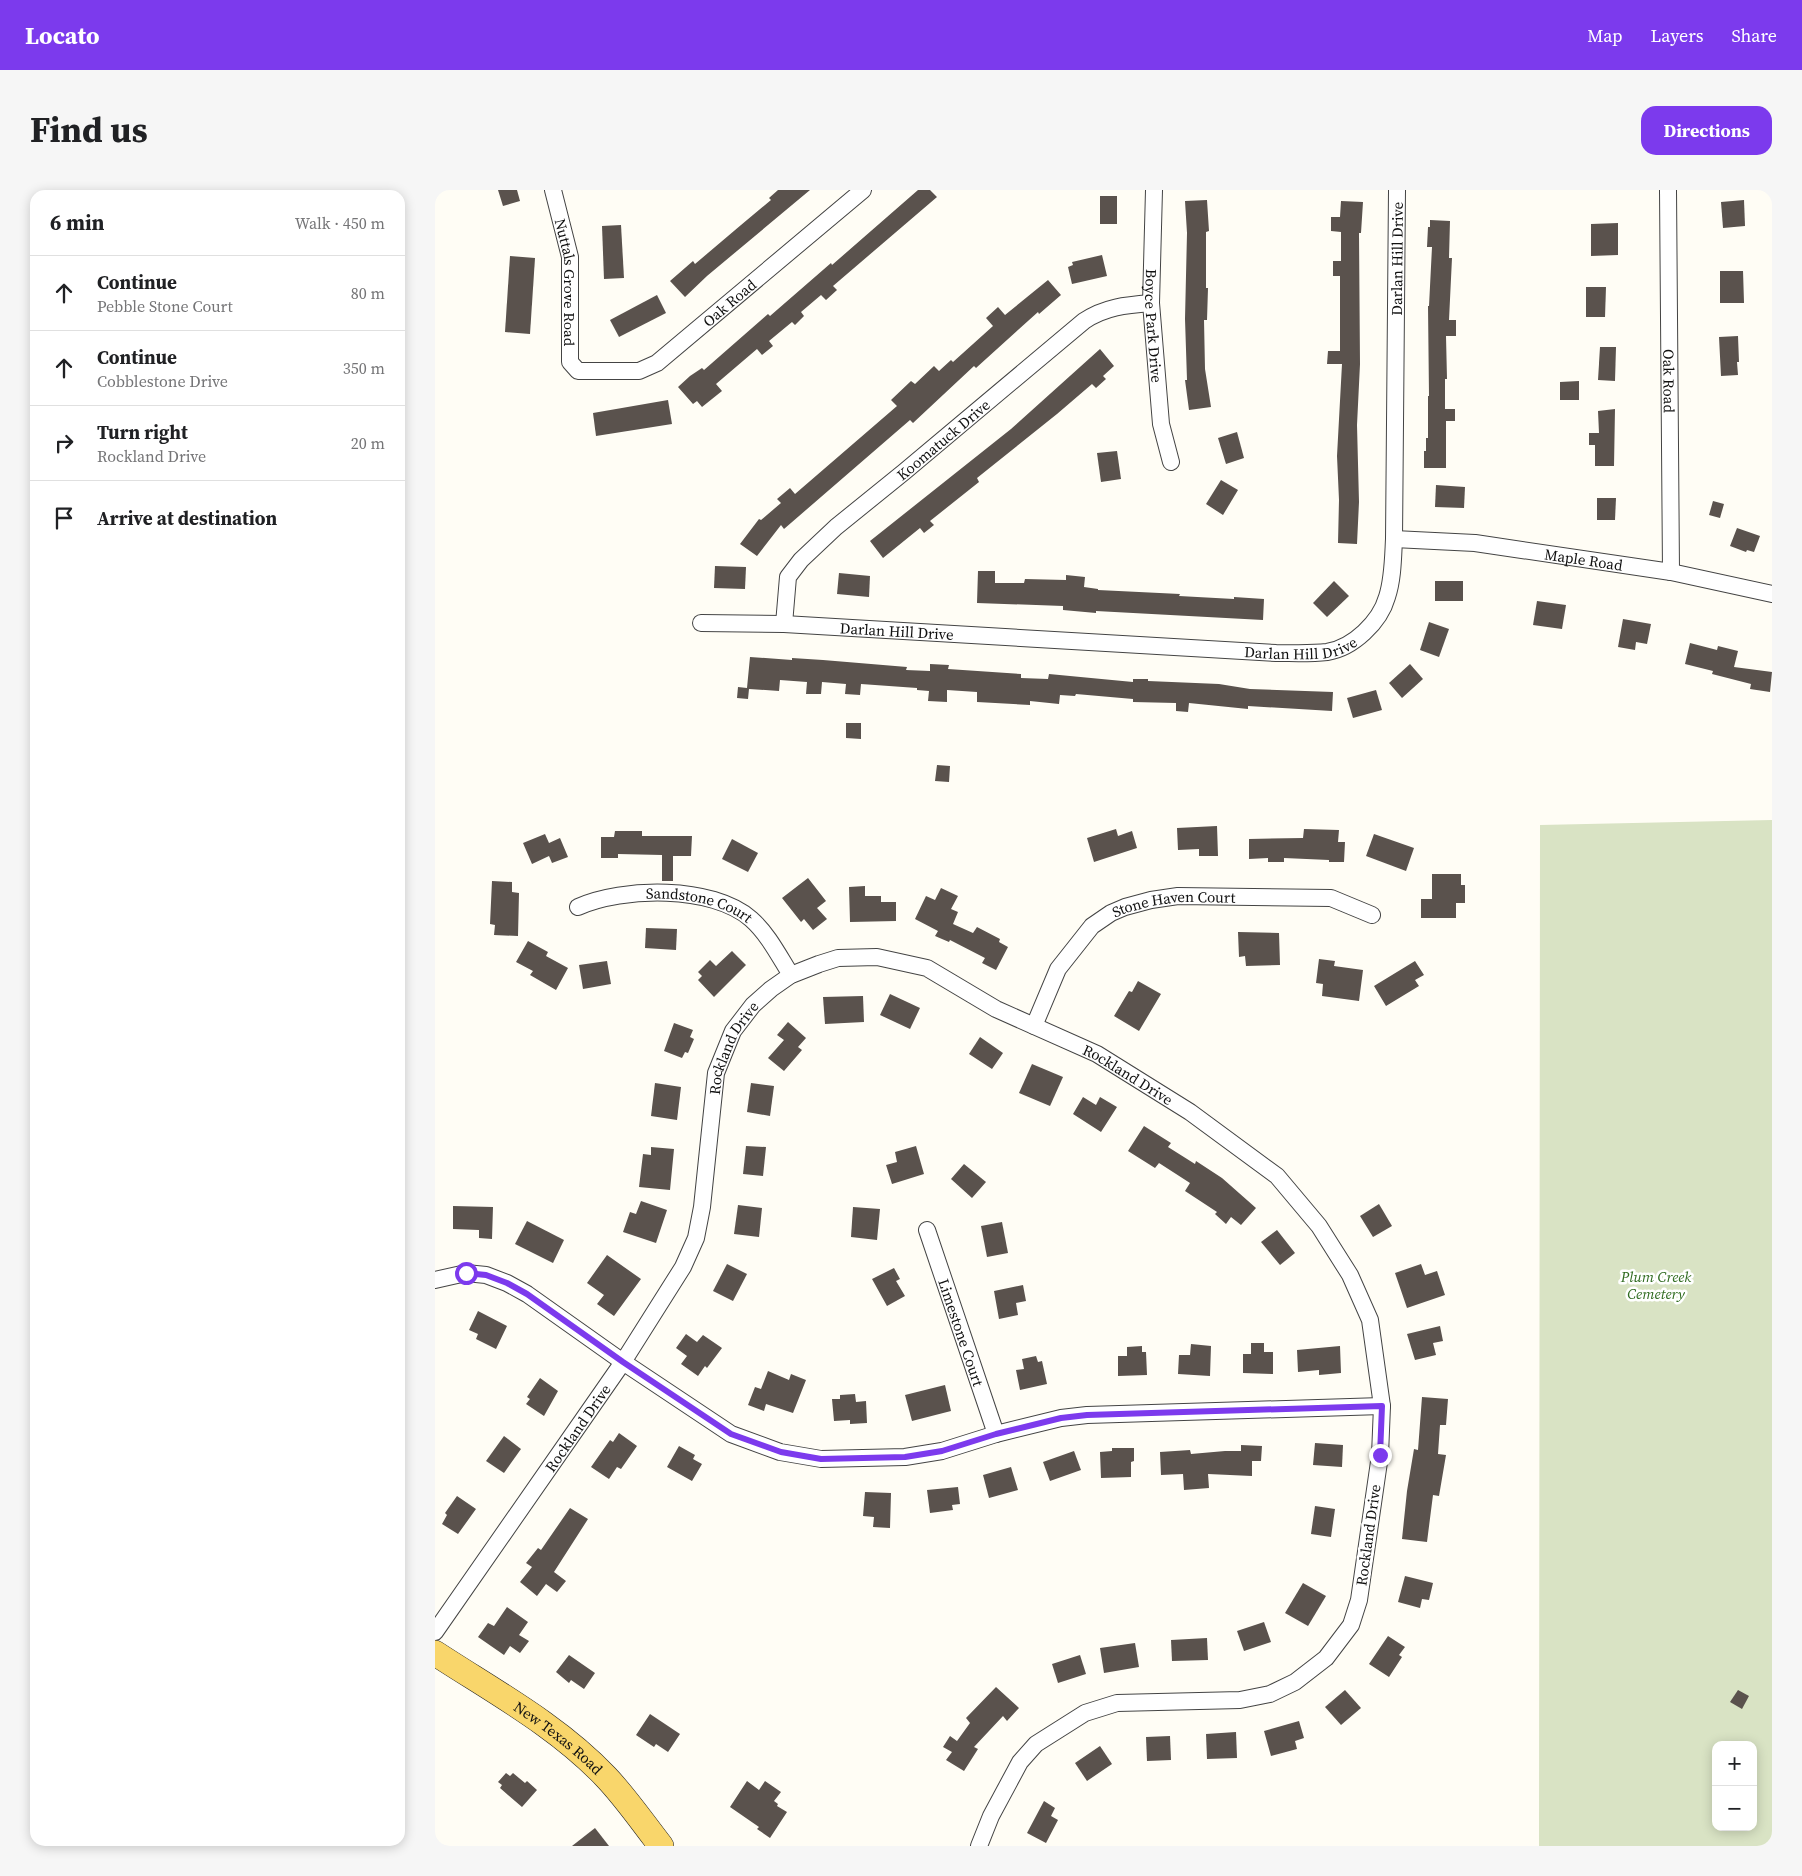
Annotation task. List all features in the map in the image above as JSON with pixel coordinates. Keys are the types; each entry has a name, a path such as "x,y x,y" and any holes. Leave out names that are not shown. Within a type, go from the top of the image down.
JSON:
{"main road":[{"name":"New Texas Road","path":"435,1653 553,1730 575,1748 606,1777 661,1846"}],"street":[{"name":"Nuttals Grove Road","path":"553,190 570,257 570,362 578,371"},
{"name":"Oak Road","path":"578,371 639,371 657,363 863,190"},
{"name":"Boyce Park Drive","path":"1154,190 1151,302 1161,424 1171,462"},
{"name":"Darlan Hill Drive","path":"701,623 784,624 1276,653 1328,652 1346,645 1361,636 1377,616 1387,598 1394,539 1397,190"},
{"name":"Oak Road","path":"1668,190 1671,572"},
{"name":"Koomatuck Drive","path":"784,624 788,577 801,560 836,527 1084,321 1097,312 1119,306 1151,302"},
{"name":"Maple Road","path":"1394,539 1475,542 1671,572 1772,594"},
{"name":"Sandstone Court","path":"578,907 594,900 616,895 670,893 720,900 752,919 769,940 791,975"},
{"name":"Stone Haven Court","path":"1034,1026 1058,970 1093,926 1111,913 1125,907 1151,900 1178,896 1331,898 1372,915"},
{"name":"Rockland Drive","path":"435,1632 623,1362 683,1267 696,1238 702,1207 716,1074 733,1032 753,1005 791,975 838,958 877,957 927,968 996,1009 1104,1059 1190,1112 1277,1176 1319,1226 1350,1275 1370,1320 1382,1406 1380,1455 1359,1600 1351,1625 1326,1658 1295,1682 1270,1694 1240,1700 1117,1703 1085,1713 1036,1744 1020,1762 991,1816 979,1846"},
{"name":"Limestone Court","path":"927,1230 996,1434"},
{"path":"435,1280 466,1273 486,1275 507,1283 527,1294 623,1362 731,1434 781,1452 821,1459 905,1457 942,1451 996,1434 1061,1418 1087,1415 1382,1406"}],"green space":[{"name":"Plum Creek Cemetery","path":"1772,820 1772,1846 1539,1846 1540,825"}],"building":[{"path":"498,190 517,190 520,201 503,206"},
{"path":"778,190 810,190 707,276 685,297 670,281 693,261 695,264 771,200 769,198"},
{"path":"918,190 930,190 937,197 833,286 837,290 826,300 821,295 801,312 804,316 795,325 792,322 769,341 773,346 762,355 757,349 716,384 722,391 702,407 697,401 693,404 678,387 702,368 704,370 768,314 770,316"},
{"path":"1100,196 1117,196 1117,224 1100,224"},
{"path":"1207,200 1209,231 1206,232 1206,288 1208,288 1207,320 1204,320 1205,369 1211,407 1189,410 1185,380 1187,380 1185,319 1187,233 1185,201"},
{"path":"1744,200 1745,226 1723,228 1721,202"},
{"path":"1341,201 1363,202 1361,233 1359,233 1360,364 1357,425 1359,502 1357,544 1338,543 1337,456 1342,364 1327,364 1328,351 1340,351 1340,276 1333,276 1333,261 1341,261 1341,232 1331,231 1331,217 1340,217"},
{"path":"1430,220 1450,221 1449,258 1452,258 1449,320 1456,320 1456,336 1446,336 1447,379 1445,379 1445,409 1455,409 1455,421 1446,421 1446,468 1424,468 1424,451 1426,451 1426,438 1428,438 1428,306 1432,247 1427,247"},
{"path":"1618,223 1618,255 1591,256 1591,224"},
{"path":"621,225 624,278 604,279 602,226"},
{"path":"1102,255 1107,276 1072,284 1068,267 1073,265 1072,262"},
{"path":"510,256 535,258 530,334 505,332"},
{"path":"1720,271 1743,271 1744,303 1720,303"},
{"path":"1048,280 1061,295 1039,314 1038,312 976,368 974,366 913,423 910,420 784,529 781,525 757,556 740,544 759,519 761,520 781,503 777,499 790,488 795,494 897,406 891,400 911,381 915,384 934,366 939,371 951,360 953,362 993,326 986,318 998,307 1005,315"},
{"path":"1586,287 1606,287 1605,317 1586,317"},
{"path":"657,295 666,313 619,337 610,320"},
{"path":"1738,336 1738,375 1721,376 1719,337"},
{"path":"1600,347 1616,347 1615,381 1598,380"},
{"path":"1100,349 1114,366 1103,376 1106,379 1096,388 1092,384 977,478 979,482 930,521 934,525 924,533 920,528 883,558 870,541 1011,429"},
{"path":"1579,381 1579,400 1560,400 1560,382"},
{"path":"668,400 672,424 596,436 593,413"},
{"path":"1615,409 1614,466 1595,466 1595,445 1589,445 1589,433 1599,433 1598,411"},
{"path":"1237,432 1244,458 1226,464 1218,438"},
{"path":"1117,451 1121,479 1101,482 1097,453"},
{"path":"1221,480 1238,490 1223,515 1206,504"},
{"path":"1436,485 1465,487 1464,508 1435,507"},
{"path":"1597,498 1616,498 1615,520 1597,520"},
{"path":"1713,501 1724,504 1720,518 1709,515"},
{"path":"1737,528 1760,536 1754,552 1747,550 1746,552 1730,546"},
{"path":"715,566 746,567 745,589 714,588"},
{"path":"978,571 995,571 995,583 1024,583 1025,579 1066,580 1066,575 1085,577 1084,587 1098,590 1234,599 1234,597 1264,599 1263,620 1096,611 1096,613 1063,610 1063,606 977,603"},
{"path":"839,573 870,576 869,597 837,594"},
{"path":"1334,581 1349,596 1327,617 1313,603"},
{"path":"1435,581 1463,581 1463,601 1435,601"},
{"path":"1537,601 1566,605 1562,629 1533,625"},
{"path":"1623,619 1651,624 1647,644 1636,642 1635,650 1618,647"},
{"path":"1429,622 1449,629 1439,657 1420,650"},
{"path":"1690,643 1717,650 1718,646 1738,651 1734,667 1772,672 1770,692 1750,689 1751,684 1712,674 1713,671 1685,664"},
{"path":"750,657 823,660 907,667 906,670 930,671 930,664 949,665 948,669 1021,674 1021,678 1048,679 1049,674 1133,682 1133,679 1148,679 1148,681 1219,684 1250,689 1333,692 1332,711 1248,706 1248,709 1189,703 1188,712 1176,711 1176,703 1133,702 1133,699 1076,694 1075,696 1060,695 1059,704 1030,701 1030,705 977,702 977,692 947,690 947,702 928,701 929,691 917,690 917,688 861,684 860,695 845,694 846,684 822,682 821,694 806,694 807,682 780,680 779,691 749,689 748,699 737,698 738,687 747,688"},
{"path":"1410,664 1423,679 1402,698 1389,683"},
{"path":"1376,690 1382,710 1353,718 1347,698"},
{"path":"846,723 861,723 861,739 846,738"},
{"path":"937,765 950,766 949,782 935,781"},
{"path":"1217,826 1218,856 1199,856 1199,849 1178,850 1177,828"},
{"path":"1116,829 1118,836 1132,831 1137,848 1094,862 1087,838"},
{"path":"1304,829 1339,830 1338,842 1345,842 1344,862 1284,858 1284,862 1268,862 1268,858 1249,859 1249,839 1303,838"},
{"path":"615,831 642,831 642,836 692,836 691,856 673,856 673,881 662,881 662,855 618,854 618,858 601,858 601,837 614,837"},
{"path":"545,834 549,843 560,838 568,857 552,863 549,856 532,864 523,843"},
{"path":"1374,834 1414,848 1406,871 1366,856"},
{"path":"732,839 758,853 748,872 722,859"},
{"path":"1432,874 1461,874 1461,885 1465,885 1465,903 1456,903 1456,918 1421,918 1421,899 1432,899"},
{"path":"808,878 826,901 817,908 827,919 813,930 804,919 801,922 782,898"},
{"path":"492,881 512,882 512,892 519,893 518,936 494,935 495,925 490,924"},
{"path":"865,886 865,896 881,896 881,902 896,902 896,921 850,922 849,887"},
{"path":"941,888 958,896 951,909 958,912 953,924 973,933 977,927 1000,939 999,942 1008,947 996,970 982,963 985,958 950,940 949,942 935,936 938,931 915,919 926,896 935,900"},
{"path":"646,928 677,929 676,950 645,948"},
{"path":"1238,932 1279,933 1280,965 1246,966 1245,956 1239,957"},
{"path":"528,941 548,952 546,956 568,968 556,990 530,975 533,971 516,962"},
{"path":"732,951 746,965 714,997 698,980 702,976 698,972 710,960 716,966"},
{"path":"1319,959 1335,961 1334,966 1363,970 1359,1001 1322,996 1323,984 1316,983"},
{"path":"607,961 611,984 583,989 579,965"},
{"path":"1415,961 1424,975 1415,980 1419,986 1386,1006 1374,986"},
{"path":"1138,981 1161,994 1139,1031 1114,1016 1129,991 1132,992"},
{"path":"890,994 920,1008 910,1029 880,1015"},
{"path":"863,996 864,1022 825,1024 823,997"},
{"path":"788,1022 806,1038 798,1047 802,1050 784,1071 768,1058 784,1040 777,1035"},
{"path":"674,1023 693,1030 690,1037 694,1039 688,1053 685,1052 682,1058 664,1051"},
{"path":"980,1037 1003,1053 992,1069 969,1054"},
{"path":"1032,1064 1063,1077 1050,1106 1019,1093"},
{"path":"655,1083 681,1087 677,1120 651,1116"},
{"path":"751,1083 774,1086 770,1116 747,1112"},
{"path":"1083,1097 1096,1105 1100,1097 1117,1107 1101,1132 1073,1114"},
{"path":"1144,1126 1171,1143 1168,1147 1195,1164 1196,1161 1222,1178 1256,1208 1241,1225 1231,1217 1226,1224 1215,1214 1217,1212 1185,1191 1190,1183 1159,1163 1155,1168 1128,1151"},
{"path":"746,1146 766,1147 763,1176 743,1174"},
{"path":"916,1146 924,1174 892,1184 886,1165 897,1162 895,1152"},
{"path":"651,1147 674,1149 670,1190 639,1187 643,1154 651,1155"},
{"path":"964,1164 986,1182 972,1198 951,1179"},
{"path":"641,1201 667,1210 656,1243 623,1232 630,1212 636,1214"},
{"path":"1379,1204 1392,1226 1373,1237 1360,1216"},
{"path":"738,1205 762,1208 759,1237 734,1234"},
{"path":"453,1206 493,1207 492,1239 479,1238 479,1230 453,1229"},
{"path":"853,1207 880,1209 877,1240 851,1237"},
{"path":"527,1221 564,1240 553,1263 515,1244"},
{"path":"1002,1222 1008,1253 987,1257 981,1226"},
{"path":"1277,1230 1295,1253 1280,1265 1261,1242"},
{"path":"607,1255 641,1279 614,1316 597,1304 604,1295 587,1283"},
{"path":"727,1264 747,1274 733,1301 713,1291"},
{"path":"1421,1264 1425,1275 1437,1271 1445,1295 1407,1308 1395,1273"},
{"path":"894,1268 900,1279 896,1281 905,1296 887,1306 872,1279"},
{"path":"1023,1285 1026,1301 1016,1303 1018,1315 999,1319 994,1291"},
{"path":"478,1311 507,1326 496,1349 476,1339 478,1334 469,1330"},
{"path":"1440,1326 1443,1341 1433,1343 1436,1355 1415,1360 1407,1334"},
{"path":"686,1334 697,1342 703,1335 722,1348 707,1368 705,1366 698,1376 681,1364 687,1356 676,1348"},
{"path":"1251,1343 1264,1343 1264,1352 1273,1352 1273,1374 1243,1373 1243,1354 1251,1354"},
{"path":"1191,1344 1211,1346 1210,1376 1178,1374 1179,1355 1190,1355"},
{"path":"1142,1346 1142,1352 1146,1352 1147,1375 1118,1376 1118,1356 1127,1356 1127,1347"},
{"path":"1340,1346 1341,1373 1319,1375 1319,1370 1298,1372 1297,1350"},
{"path":"1036,1356 1038,1362 1042,1361 1047,1384 1020,1390 1016,1370 1024,1369 1022,1359"},
{"path":"768,1371 789,1380 791,1374 806,1380 793,1413 766,1404 764,1411 748,1405 755,1387 761,1389"},
{"path":"540,1378 558,1391 544,1416 526,1404 530,1399 527,1397"},
{"path":"945,1385 951,1411 912,1421 905,1395"},
{"path":"855,1394 856,1402 866,1401 867,1423 850,1424 850,1420 834,1421 832,1399 840,1399 840,1395"},
{"path":"1422,1397 1448,1399 1446,1425 1440,1425 1438,1454 1446,1455 1439,1496 1433,1495 1427,1542 1402,1539 1414,1449 1418,1450"},
{"path":"619,1433 637,1446 621,1469 617,1467 609,1479 591,1467 610,1440 613,1442"},
{"path":"504,1436 521,1449 504,1473 486,1461"},
{"path":"1315,1443 1343,1445 1342,1467 1313,1465"},
{"path":"1241,1445 1262,1446 1261,1461 1252,1461 1252,1476 1208,1474 1209,1488 1184,1490 1183,1474 1161,1475 1160,1452 1190,1450 1191,1454 1241,1451"},
{"path":"679,1446 695,1455 693,1459 702,1464 692,1481 667,1467"},
{"path":"1112,1448 1134,1448 1134,1461 1131,1462 1131,1477 1101,1478 1100,1452 1112,1451"},
{"path":"1074,1451 1081,1470 1050,1481 1043,1462"},
{"path":"1011,1467 1018,1490 989,1498 983,1475"},
{"path":"958,1487 960,1504 952,1505 953,1510 930,1513 927,1490"},
{"path":"865,1492 891,1493 890,1528 873,1527 874,1517 863,1516"},
{"path":"457,1496 476,1509 458,1534 442,1524 447,1515 445,1513"},
{"path":"1315,1506 1335,1509 1331,1537 1311,1534"},
{"path":"570,1508 588,1519 554,1572 566,1581 557,1592 546,1584 537,1596 520,1582 532,1567 526,1563 538,1548 541,1550"},
{"path":"1405,1576 1433,1583 1429,1600 1422,1599 1420,1608 1398,1602"},
{"path":"1303,1583 1326,1596 1308,1626 1285,1613"},
{"path":"507,1607 528,1622 519,1635 529,1641 520,1653 510,1646 504,1655 478,1637 488,1623 494,1626"},
{"path":"1264,1622 1271,1642 1244,1651 1237,1631"},
{"path":"1388,1636 1405,1647 1399,1655 1402,1657 1389,1677 1369,1664"},
{"path":"1207,1638 1208,1660 1172,1661 1171,1640"},
{"path":"1135,1643 1139,1667 1104,1673 1100,1648"},
{"path":"569,1655 595,1673 584,1689 571,1680 569,1683 556,1672"},
{"path":"1080,1655 1086,1674 1058,1683 1052,1664"},
{"path":"996,1687 1019,1708 1007,1721 1003,1716 974,1747 978,1749 964,1771 946,1760 952,1752 943,1747 950,1736 957,1741 970,1723 966,1718"},
{"path":"1345,1690 1361,1708 1341,1725 1325,1707"},
{"path":"1738,1690 1749,1696 1742,1709 1730,1702"},
{"path":"650,1714 680,1734 668,1752 656,1744 654,1747 636,1735"},
{"path":"1299,1721 1304,1738 1295,1741 1297,1749 1271,1756 1264,1731"},
{"path":"1236,1732 1237,1758 1207,1759 1206,1734"},
{"path":"1170,1736 1171,1760 1147,1761 1146,1737"},
{"path":"1100,1746 1112,1764 1087,1781 1075,1763"},
{"path":"506,1773 510,1776 513,1773 525,1783 527,1781 537,1790 522,1807 500,1788 502,1785 498,1782"},
{"path":"747,1781 759,1790 765,1781 781,1792 774,1801 778,1804 777,1806 787,1812 770,1838 757,1829 759,1827 730,1807"},
{"path":"1044,1801 1055,1808 1051,1816 1058,1820 1046,1843 1027,1833"},
{"path":"595,1828 609,1846 572,1846"}],"route":[{"path":"466,1273 486,1275 507,1283 527,1294 623,1362 731,1434 781,1452 821,1459 905,1457 942,1451 996,1434 1061,1418 1087,1415 1382,1406 1380,1455"}]}
